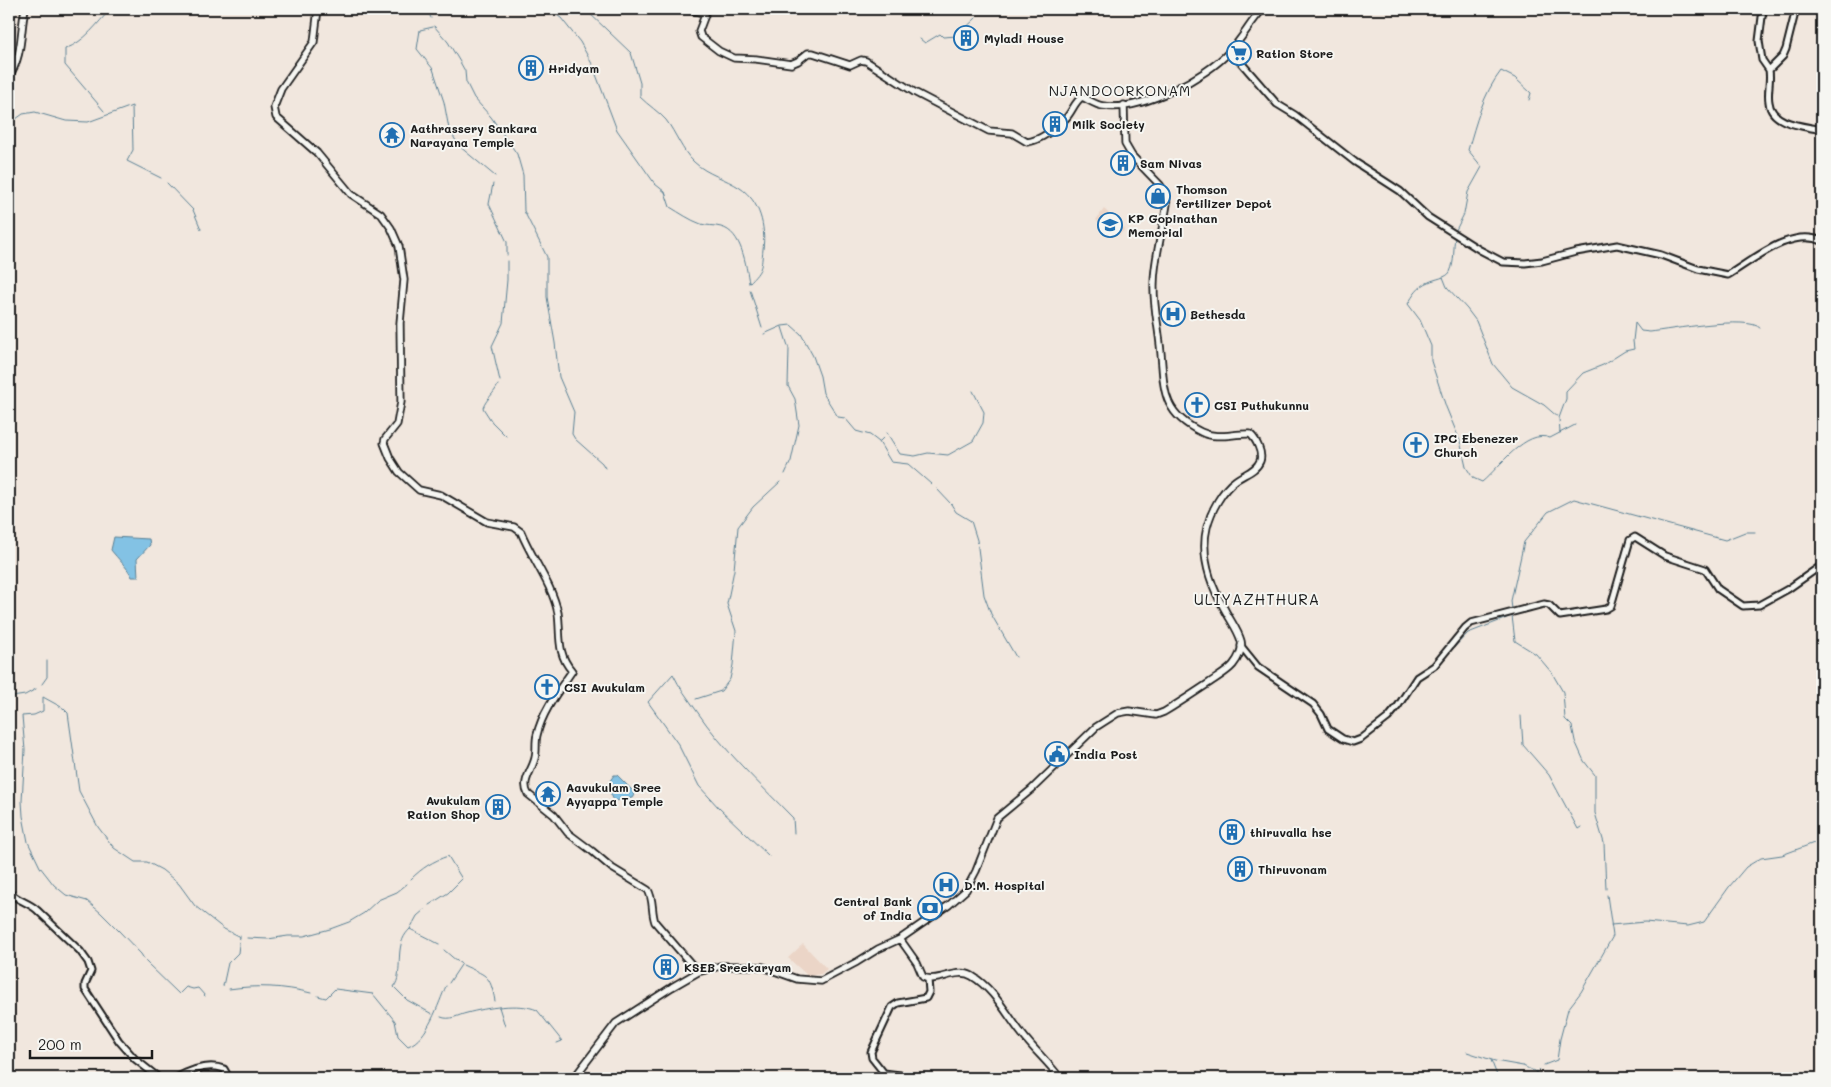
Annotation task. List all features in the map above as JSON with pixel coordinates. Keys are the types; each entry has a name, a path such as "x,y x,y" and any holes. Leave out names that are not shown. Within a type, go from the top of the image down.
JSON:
{"main road":[{"path":"9,76 14,69 18,54 24,9"},
{"path":"318,9 314,42 281,89 276,99 274,111 276,117 317,153 351,194 360,202 381,214 391,228 399,246 404,280 400,323 401,402 397,424 385,439 390,458 399,472 419,490 442,495 487,522 514,527 521,532 554,598 558,614 560,652 572,671 542,720 536,736 536,757 526,780 525,790 554,815 568,833 592,850 612,868 648,890 651,896 652,913 655,922 698,972"},
{"path":"686,9 704,13 705,16 699,31 701,37 719,51 734,58 791,64 808,53 813,53 850,65 866,60 914,92 989,131 1012,133 1027,142 1034,141 1065,119 1077,100 1082,97 1105,106 1124,105 1150,99 1187,83 1231,51 1253,19 1263,9"},
{"path":"574,1078 616,1023 672,986 698,972 720,966 750,966 763,967 797,979 821,981 900,939 949,905 966,890 976,872 997,818 1032,789 1096,727 1118,713 1129,711 1156,715 1164,712 1232,666 1240,653 1241,646 1238,634 1218,598 1207,565 1204,545 1211,513 1221,496 1235,480 1255,468 1260,462 1260,455 1256,443 1250,434 1218,437 1201,433 1176,415 1170,405 1164,386 1161,346 1154,302 1154,281 1167,204 1165,193 1160,185 1132,156 1124,144 1124,105"},
{"path":"900,939 917,963 923,977 928,979 953,974 972,976 999,1002 1022,1035 1060,1078"}],"street":[{"path":"1763,9 1760,47 1762,60 1770,70"},
{"path":"1796,9 1786,49 1770,70 1768,104 1774,114 1786,123 1822,130"},
{"path":"1231,51 1277,104 1295,115 1355,162 1400,191 1428,217 1480,250 1503,262 1526,263 1542,261 1576,252 1617,246 1630,247 1661,255 1698,269 1728,275 1762,252 1782,244 1809,238 1822,241"},
{"path":"1241,646 1258,667 1314,704 1328,729 1343,739 1353,742 1361,739 1388,718 1418,676 1434,666 1465,628 1471,624 1544,604 1550,606 1558,616 1606,609 1611,606 1630,540 1635,537 1665,556 1705,569 1718,589 1743,606 1759,605 1788,589 1822,565"},
{"path":"9,892 25,904 32,905 80,951 88,962 91,971 85,984 87,993 119,1041 135,1060 160,1078"},
{"path":"905,1078 900,1075 884,1073 872,1058 871,1052 892,1006 898,1003 926,998 929,992 928,979"},
{"path":"176,1078 202,1067 213,1066 224,1069 229,1078"}],"shaded area":[{"name":"KP Gopinathan Memorial","path":"1104,209 1125,229 1119,235 1115,232 1113,235 1096,220"},
{"path":"803,944 827,969 821,974 808,976 788,958"}],"water":[{"path":"114,537 149,539 150,545 137,559 138,577 132,577 111,550"},
{"path":"614,775 617,775 632,790 634,795 632,798 614,801 607,785"}],"waterway":[{"path":"104,111 65,65 65,49 85,37 111,9"},
{"path":"427,9 431,18"},
{"path":"548,9 561,18 580,42 592,64 617,130 655,184 665,192 670,207 703,225 721,227 734,235 742,250 749,283"},
{"path":"585,9 631,53 640,83 640,97 666,120 690,158 705,170 747,193 757,207 762,223 764,241 759,271 749,283"},
{"path":"920,39 925,43 940,34 943,37 957,36 976,18"},
{"path":"434,26 448,42 465,71 466,82 474,98 491,117 517,154 523,175 524,211 547,257 547,297 559,377 574,412 572,434 605,468"},
{"path":"433,27 420,30 417,49 433,69 444,102 449,129 459,146 495,176"},
{"path":"1456,230 1464,214 1468,192 1482,167 1468,150 1477,119 1489,89 1501,71 1515,78 1531,93 1529,100"},
{"path":"9,124 23,114 35,112 66,121 88,122 132,106 133,150 127,161 161,178"},
{"path":"167,183 193,210 201,229"},
{"path":"493,184 489,204 507,242 507,255"},
{"path":"1455,237 1450,272 1446,276 1431,281 1419,288 1408,304 1420,320 1431,346 1431,361 1446,407 1460,441 1466,467 1473,478 1482,482 1522,444 1541,436 1550,438 1575,425"},
{"path":"500,381 492,346 503,323 507,261"},
{"path":"1443,277 1447,287 1476,321 1493,364 1512,387 1544,405 1559,418 1560,433"},
{"path":"750,290 762,328"},
{"path":"1559,418 1566,399 1566,391 1583,373 1603,365 1625,351 1634,349 1635,323 1641,331 1650,332 1725,323 1753,324 1760,328"},
{"path":"764,334 782,326 791,325 801,334 813,356 820,376 823,393 838,417 845,418 856,431 870,435 879,442 891,462 908,464 931,484"},
{"path":"782,327 789,349 788,386 795,399 799,425 791,461 785,474"},
{"path":"498,385 483,408 492,422 506,436"},
{"path":"887,433 900,454 915,456 928,453 948,455 973,441 983,423 984,412 973,391"},
{"path":"880,441 883,438"},
{"path":"696,699 721,691 730,679 736,631 727,604 734,570 738,527 753,507 780,482"},
{"path":"937,489 956,512 971,521 977,540 984,595 991,614 1016,657"},
{"path":"1512,609 1511,601 1524,542 1548,512 1574,499 1725,540 1745,532 1755,532"},
{"path":"1442,660 1468,633 1512,616 1515,641 1536,654 1552,673 1563,692 1565,719 1572,726 1575,741 1584,761 1595,775 1595,813 1604,843 1606,889"},
{"path":"42,684 47,677 47,661"},
{"path":"1416,682 1437,666"},
{"path":"769,856 699,786 678,744 648,702 673,674 718,739 793,818 794,833"},
{"path":"12,697 25,695 36,689"},
{"path":"205,996 198,988 186,987 179,994 146,962 141,954 101,913 87,901 66,895 54,885 40,867 28,842 23,816 25,750 22,716 34,715 43,711 43,697 63,708 68,713 79,791 98,827 114,848 135,862 147,862 162,870 179,884 195,906 224,929 240,937"},
{"path":"1521,716 1523,745 1549,775 1578,829 1581,827"},
{"path":"1373,733 1381,726"},
{"path":"1611,925 1645,922 1688,926 1704,922 1746,867 1761,858 1782,855 1822,840"},
{"path":"411,879 428,865 448,856 462,879 448,893 429,905"},
{"path":"247,938 268,939 304,936 330,929 349,922 364,913 378,900 397,892 407,884"},
{"path":"1544,1065 1557,1060 1568,1009 1581,992 1613,936 1607,895"},
{"path":"424,910 417,916 410,929 439,944"},
{"path":"410,929 401,945 398,977 394,987 407,1000 432,1014"},
{"path":"223,986 228,963 238,953 240,936"},
{"path":"444,950 460,963 486,977 491,985 495,1001"},
{"path":"449,983 461,965"},
{"path":"318,996 326,998 335,989 373,994 395,1021 398,1036 408,1046 415,1042 427,1029 446,986"},
{"path":"229,989 270,987 311,993"},
{"path":"441,1017 451,1018 475,1011 502,1007 521,1006 530,1008 537,1010 562,1041 557,1043"},
{"path":"499,1007 505,1026"},
{"path":"1467,1052 1495,1061 1523,1066 1536,1072"},
{"path":"1491,1060 1498,1078"},
{"path":"1535,1078 1536,1072 1539,1069"}],"place":[{"name":"Myladi House","path":"966,38"},
{"name":"Ration Store","path":"1239,53"},
{"name":"Hridyam","path":"531,68"},
{"name":"Milk Society","path":"1055,124"},
{"name":"Aathrassery Sankara Narayana Temple","path":"392,135"},
{"name":"Sam Nivas","path":"1123,163"},
{"name":"Thomson fertilizer Depot","path":"1158,196"},
{"name":"KP Gopinathan Memorial","path":"1110,225"},
{"name":"Bethesda","path":"1173,314"},
{"name":"CSI Puthukunnu","path":"1197,405"},
{"name":"IPC Ebenezer Church","path":"1416,445"},
{"name":"CSI Avukulam","path":"547,687"},
{"name":"India Post","path":"1057,754"},
{"name":"Aavukulam Sree Ayyappa Temple","path":"548,794"},
{"name":"Avukulam Ration Shop","path":"498,807"},
{"name":"thiruvalla hse","path":"1232,832"},
{"name":"Thiruvonam","path":"1240,869"},
{"name":"D.M. Hospital","path":"946,885"},
{"name":"Central Bank of India","path":"930,908"},
{"name":"KSEB Sreekaryam","path":"666,967"}],"district":[{"name":"NJANDOORKONAM","path":"1120,90"},
{"name":"ULIYAZHTHURA","path":"1257,599"}]}
